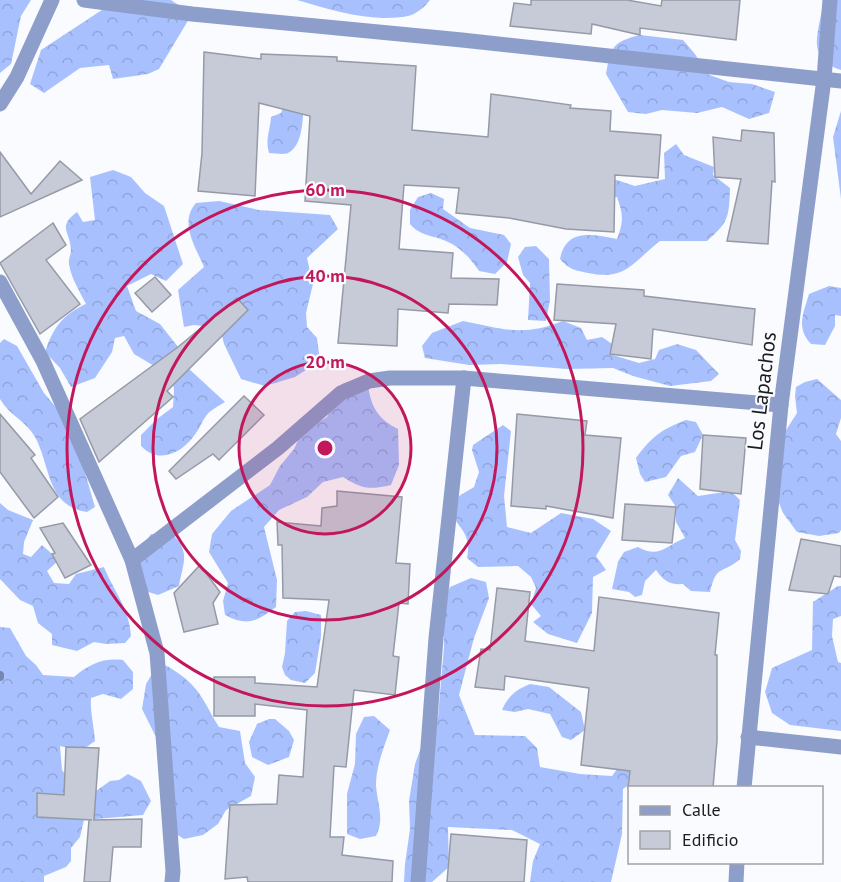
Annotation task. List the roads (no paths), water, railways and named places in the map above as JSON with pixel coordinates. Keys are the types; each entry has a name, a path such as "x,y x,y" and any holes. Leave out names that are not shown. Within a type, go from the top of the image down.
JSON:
{"street":[{"path":"0,104 17,77 52,0"},
{"path":"84,0 192,14 462,40 841,81"},
{"name":"Los Lapachos","path":"744,786 781,405 824,79 830,0"},
{"path":"0,282 42,361 132,560 157,653 173,860 172,882"},
{"path":"132,560 278,448 341,393 369,381 390,378 464,378 781,405"},
{"path":"418,882 436,638 464,378"},
{"path":"748,737 841,747"},
{"path":"736,882 737,864"}]}
